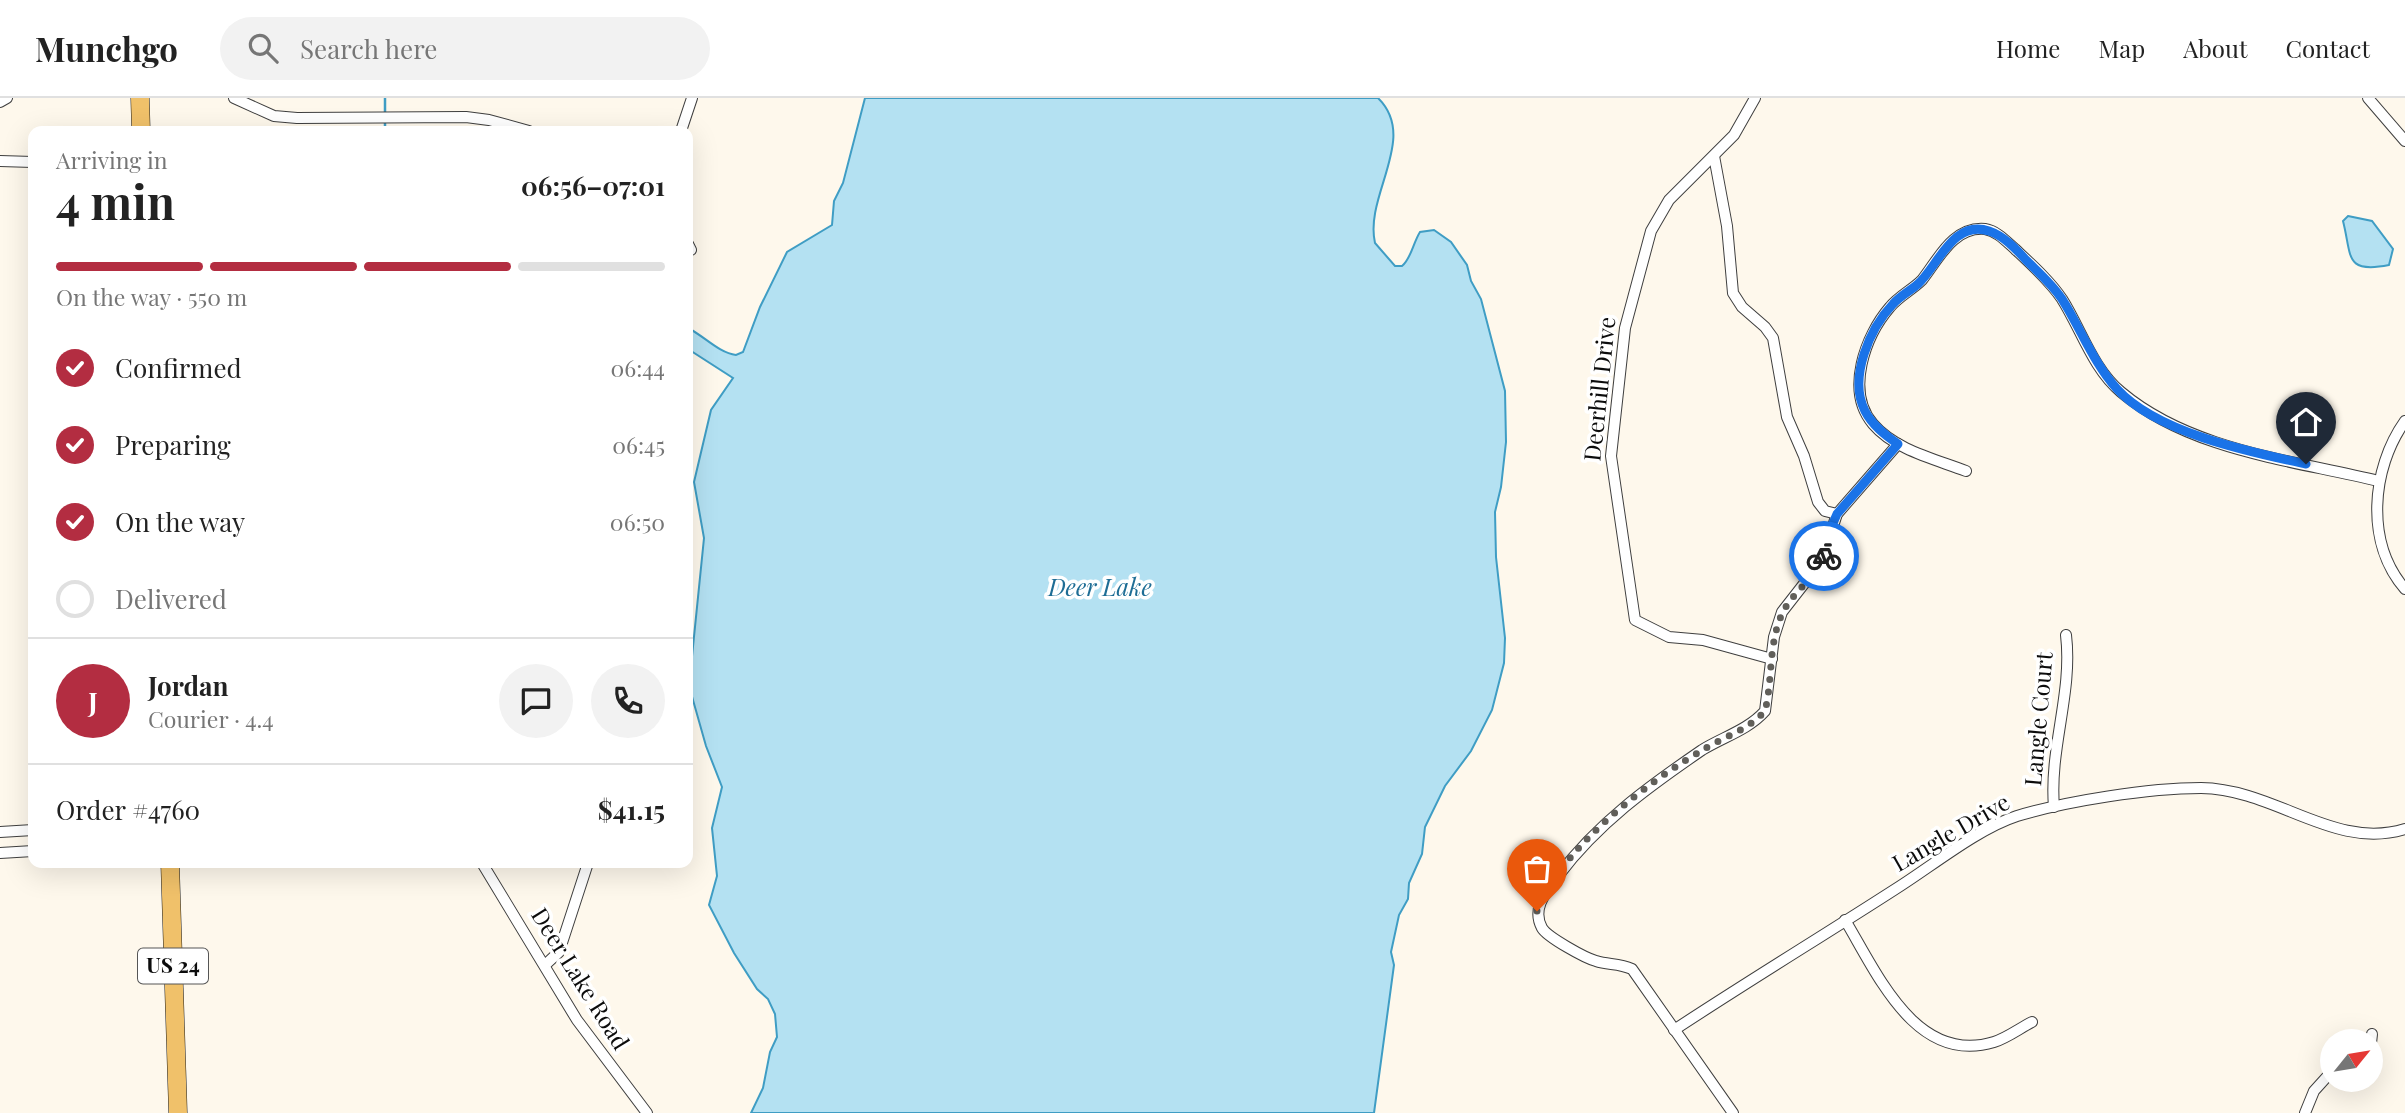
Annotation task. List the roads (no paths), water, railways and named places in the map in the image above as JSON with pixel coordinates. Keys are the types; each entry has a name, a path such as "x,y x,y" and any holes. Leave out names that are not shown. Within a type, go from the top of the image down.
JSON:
{"main road":[{"path":"140,98 141,126"},
{"name":"US 24","path":"170,868 178,1113"}],"street":[{"path":"0,102 7,98"},
{"path":"234,98 274,116 466,117 511,126"},
{"path":"683,126 692,98"},
{"name":"Deerhill Drive","path":"1755,98 1734,135 1669,200 1651,231 1625,328 1611,456 1635,620 1669,637 1703,640 1772,659"},
{"path":"2368,98 2405,141"},
{"path":"1714,156 1727,226 1733,293 1742,307 1765,327 1773,338 1787,417 1804,456 1814,491 1825,511 1837,514"},
{"path":"0,161 28,162"},
{"path":"1966,471 1898,444 1873,424 1861,401 1860,372 1875,328 1892,304 1923,278 1951,242 1973,230 1986,229 2000,235 2060,296 2099,366 2118,390 2141,408 2232,448 2378,481"},
{"path":"2405,421 2396,433 2378,481 2379,531 2384,557 2405,589"},
{"path":"1733,1113 1632,969 1617,963 1596,961 1546,933 1537,911 1544,895 1605,821 1705,748 1749,725 1765,711 1774,637 1782,612 1821,562 1837,514 1898,444"},
{"name":"Langle Court","path":"2054,807 2053,766 2070,664 2066,635"},
{"name":"Langle Drive","path":"1674,1030 1845,920 2015,817 2129,794 2220,789 2255,796 2338,830 2376,834 2405,829"},
{"path":"0,832 28,830"},
{"path":"0,853 28,851"},
{"name":"Deer Lake Road","path":"485,868 602,1056 647,1113"},
{"path":"545,965 559,952 586,868"},
{"path":"1845,920 1901,1010 1929,1035 1970,1045 1994,1042 2032,1022"},
{"path":"2305,1113 2314,1091 2320,1084"}],"water":[{"name":"Deer Lake","path":"865,98 1378,98 1389,114 1393,131 1392,149 1377,206 1375,243 1395,266 1402,266 1420,232 1434,230 1451,242 1467,265 1471,281 1481,299 1505,391 1506,442 1495,512 1496,557 1505,638 1504,663 1492,710 1471,751 1445,786 1425,827 1422,854 1409,883 1408,899 1399,915 1391,952 1394,965 1374,1113 751,1113 763,1088 770,1052 777,1037 775,1014 768,999 757,989 734,953 709,905 717,876 712,828 722,787 706,746 693,700 693,647 704,538 694,482 711,410 733,378 693,352 693,331 730,354 743,352 760,307 787,252 832,225 834,201 843,183"},
{"path":"2348,216 2372,221 2393,249 2389,265 2364,267 2352,260 2343,221"}],"waterway":[{"path":"385,98 385,116"}]}
